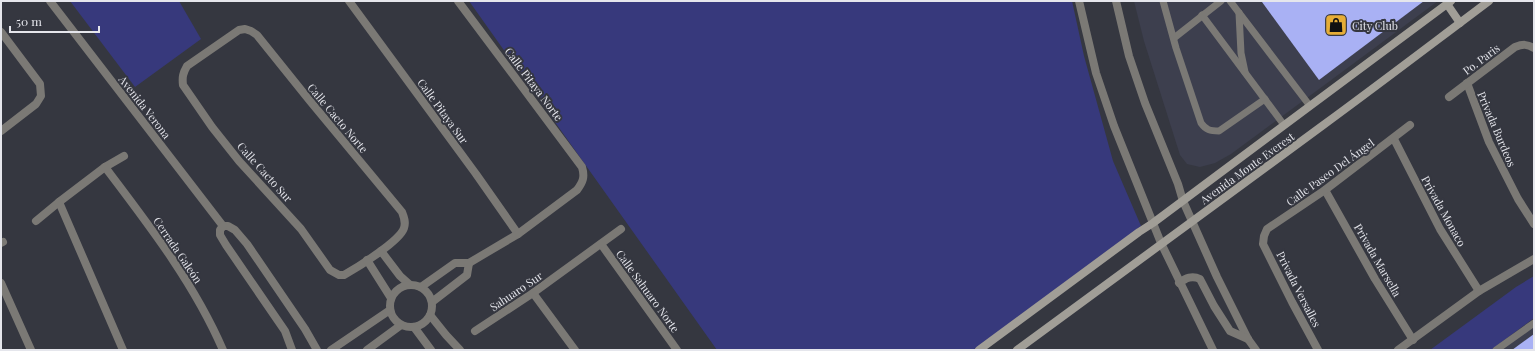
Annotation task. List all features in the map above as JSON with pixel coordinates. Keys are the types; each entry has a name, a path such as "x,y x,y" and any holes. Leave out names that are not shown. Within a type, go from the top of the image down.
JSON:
{"main road":[{"name":"Avenida Monte Everest","path":"1017,350 1322,126 1489,1"},
{"name":"Avenida Monte Everest","path":"979,350 1183,201 1449,2"},
{"path":"1449,2 1460,23"}],"street":[{"name":"Avenida Verona","path":"50,1 223,226 228,226 235,230 247,244 305,329 317,350"},
{"name":"Calle Pitaya Sur","path":"348,1 476,174 518,234"},
{"name":"Calle Pitaya Norte","path":"458,1 582,168 584,176 582,183 577,190 518,234"},
{"path":"1079,1 1096,73 1114,126 1161,243 1179,283 1213,350"},
{"path":"1116,1 1129,56 1143,97 1178,184 1183,201 1217,277 1248,338 1256,350"},
{"name":"Calle Cacto Norte","path":"182,79 183,72 187,66 239,30 245,29 257,35 402,212 405,221 404,228 399,235 381,250"},
{"path":"1,32 40,84 41,96 36,104 1,131"},
{"name":"Po. Paris","path":"1449,97 1516,47 1521,44 1531,46"},
{"name":"Calle Cacto Sur","path":"182,79 188,92 239,161 301,229 330,270 339,275 344,275 367,260"},
{"name":"Privada Burdeos","path":"1467,83 1489,142 1518,199 1534,224"},
{"name":"Calle Paseo Del Ángel","path":"1264,236 1268,229 1325,190 1410,126"},
{"name":"Privada Monaco","path":"1394,139 1440,229 1479,291"},
{"path":"36,221 105,167 124,156"},
{"name":"Cerrada Galeón","path":"105,167 169,254 198,300 223,350"},
{"name":"Privada Marsella","path":"1325,190 1375,279 1413,340"},
{"path":"59,202 123,350"},
{"name":"Avenida Verona","path":"223,226 220,230 223,240 285,331 292,350"},
{"name":"Sahuaro Sur","path":"475,330 534,293 621,229"},
{"path":"421,287 455,263 469,263 518,234"},
{"name":"Privada Versalles","path":"1264,236 1264,244 1292,302 1318,350"},
{"name":"Calle Sahuaro Norte","path":"601,244 677,350"},
{"path":"391,298 367,260 381,250 400,276 409,284 421,287 426,291 432,302 430,315 426,321 414,327 401,325 396,321 390,310 391,298 398,289 409,284"},
{"path":"1398,350 1479,291 1534,258"},
{"path":"432,302 467,275 469,263"},
{"path":"1179,283 1190,276 1200,279 1214,306 1230,331 1248,338"},
{"path":"1,283 31,350"},
{"path":"534,293 575,350"},
{"path":"331,350 390,310"},
{"path":"430,315 457,349"},
{"path":"367,350 401,325"},
{"path":"414,327 431,350"}],"lane":[{"path":"1163,1 1201,123 1205,129 1219,131 1265,99"},
{"path":"1174,38 1221,1"},
{"path":"1230,1 1310,106"},
{"path":"1238,12 1241,53 1246,75"},
{"path":"1202,15 1284,125"},
{"path":"1496,350 1534,323"}],"shaded area":[{"path":"70,1 179,1 201,39 135,87"},
{"path":"469,1 1072,1 1084,56 1113,161 1141,226 973,350 717,350"},
{"path":"1134,1 1438,1 1231,154 1215,163 1200,167 1187,164 1180,155 1144,41"},
{"path":"1534,276 1534,318 1491,350 1430,350 1516,287"},
{"path":"1534,319 1534,350 1492,350"}],"building":[{"name":"City Club","path":"1424,1 1319,80 1262,2"},
{"path":"1534,334 1534,350 1512,350"}],"place":[{"name":"City Club","path":"1336,25"}]}
